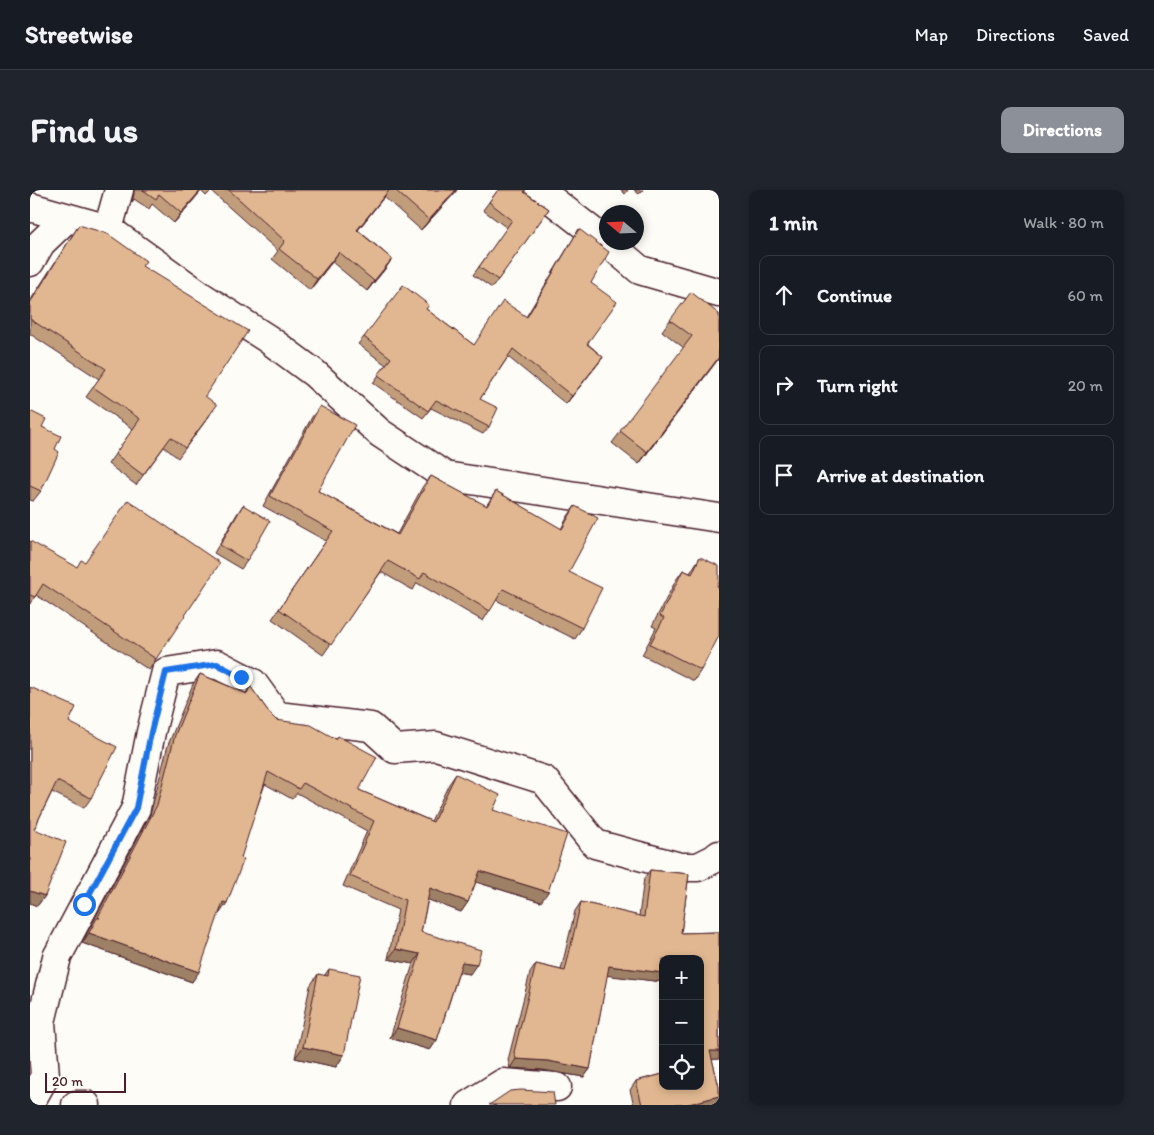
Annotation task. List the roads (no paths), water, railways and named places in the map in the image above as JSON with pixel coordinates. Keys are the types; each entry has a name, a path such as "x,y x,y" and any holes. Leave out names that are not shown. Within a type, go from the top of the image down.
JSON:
{"street":[{"path":"108,229 119,190"},
{"path":"539,190 599,236"},
{"path":"30,207 108,229 204,298 268,339 314,373 380,433 445,476 719,518"},
{"path":"30,262 41,243 66,218"},
{"path":"616,250 640,270 719,293"},
{"path":"30,1103 45,1076 41,1022 57,957 136,808 151,732 166,672 217,664 253,683 278,716 371,727 395,749 436,746 544,780 596,844 680,866 698,867 719,855"},
{"path":"468,1105 503,1083 557,1087"},
{"path":"76,1105 86,1105"}]}
